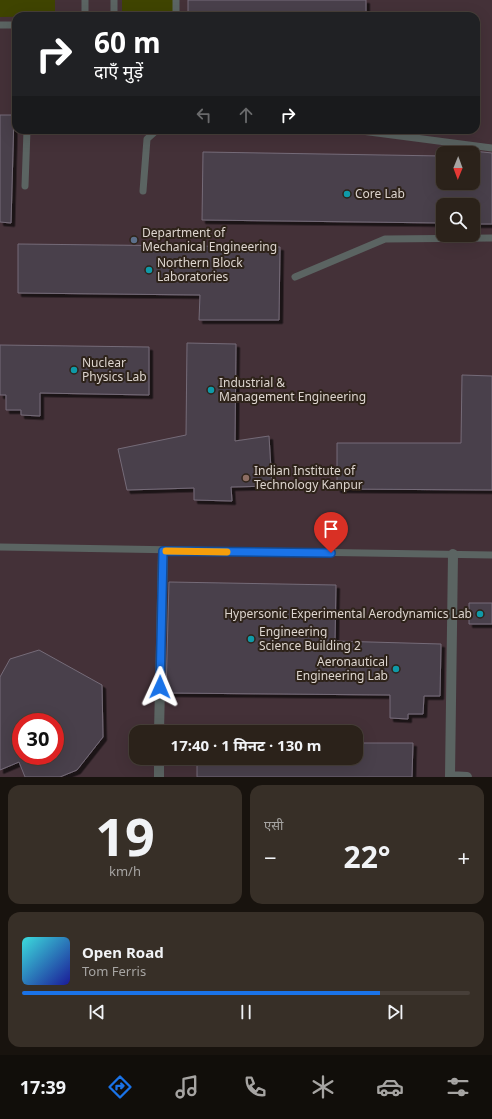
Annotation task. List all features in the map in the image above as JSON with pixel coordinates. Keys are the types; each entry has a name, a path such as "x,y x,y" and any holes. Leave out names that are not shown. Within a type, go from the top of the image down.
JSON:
{"street":[{"path":"159,725 163,551"},
{"path":"453,554 450,777 467,777"},
{"path":"159,765 159,777"}],"lane":[{"path":"85,0 85,12"},
{"path":"114,0 114,12"},
{"path":"176,0 176,12"},
{"path":"0,25 12,26"},
{"path":"25,186 27,134"},
{"path":"143,191 147,138 152,134"},
{"path":"385,134 492,148"},
{"path":"295,277 385,239 492,238"},
{"path":"0,547 163,551 492,555"}],"shaded area":[{"name":"Indian Institute of Technology Kanpur","path":"0,0 492,0 492,777 0,777"},
{"path":"0,0 55,0 55,12 12,12 12,17 0,17"},
{"path":"122,0 174,0 174,12 122,12"}],"building":[{"path":"188,0 366,0 366,12 188,12"},
{"path":"0,115 12,115 12,134 13,134 11,223 0,222"},
{"name":"Core Lab","path":"203,152 436,156 436,190 480,190 480,152 492,153 492,224 480,224 480,198 436,198 436,223 202,220"},
{"name":"Northern Block Laboratories","path":"18,244 280,247 279,320 199,320 200,295 18,293"},
{"name":"Industrial & Management Engineering","path":"187,343 236,344 235,441 269,436 272,486 231,487 232,501 194,500 194,488 127,490 118,449 186,435"},
{"name":"Nuclear Physics Lab","path":"0,345 149,347 149,395 40,393 40,416 21,415 21,410 6,410 6,395 0,395"},
{"path":"462,375 492,376 492,490 337,489 337,443 461,443"},
{"name":"Engineering Science Building 2","path":"169,582 336,585 335,641 441,644 440,696 424,696 423,714 408,714 408,719 390,718 390,695 166,693"},
{"name":"Hypersonic Experimental Aerodynamics Lab","path":"469,603 492,603 492,624 469,624"},
{"path":"39,650 102,685 103,737 77,770 60,777 25,777 20,765 64,765 64,713 12,713 12,765 0,770 0,677 10,659"},
{"path":"363,743 413,743 412,777 197,777 197,765 363,765"}],"slow traffic":[{"path":"166,551 227,552"}],"place":[{"name":"Core Lab","path":"347,194"},
{"name":"Department of Mechanical Engineering","path":"134,240"},
{"name":"Northern Block Laboratories","path":"149,270"},
{"name":"Nuclear Physics Lab","path":"74,370"},
{"name":"Industrial & Management Engineering","path":"211,390"},
{"name":"Indian Institute of Technology Kanpur","path":"246,478"},
{"name":"Hypersonic Experimental Aerodynamics Lab","path":"480,614"},
{"name":"Engineering Science Building 2","path":"251,639"},
{"name":"Aeronautical Engineering Lab","path":"396,669"}],"route":[{"path":"160,687 163,551 331,553"}]}
